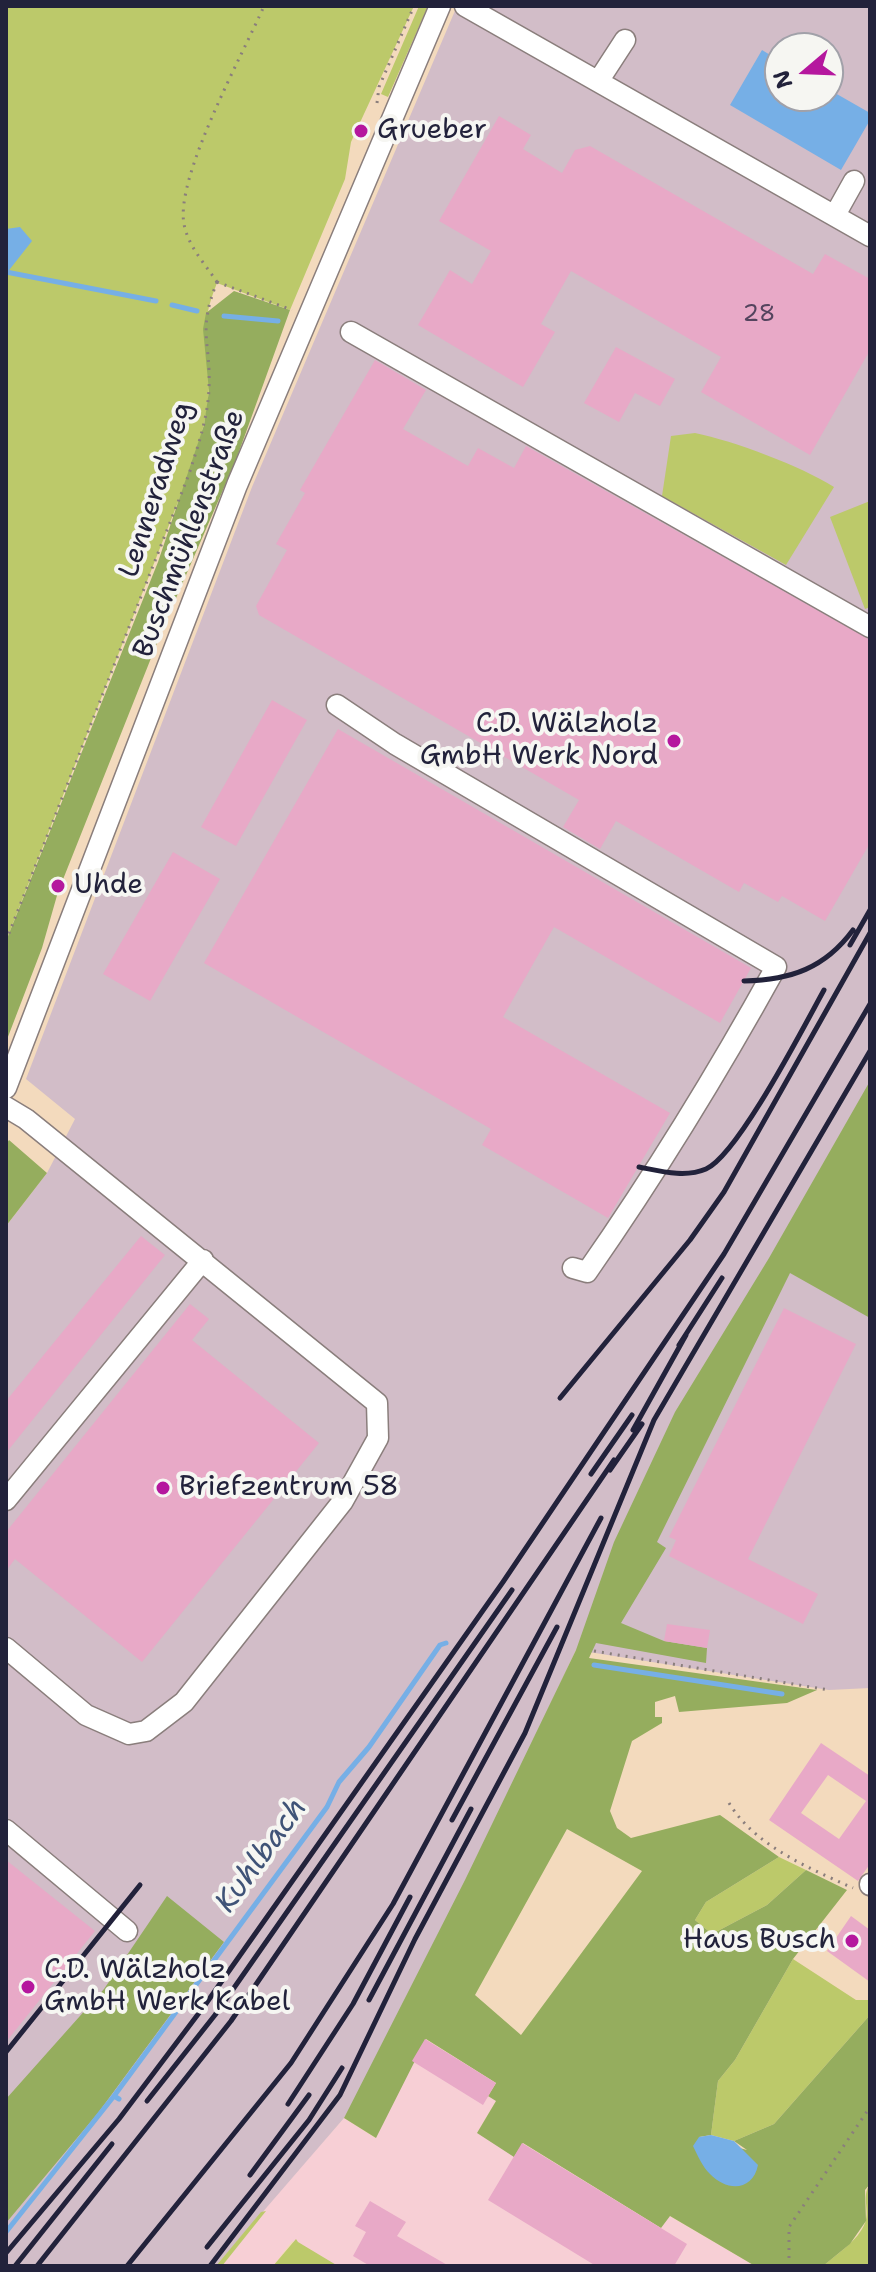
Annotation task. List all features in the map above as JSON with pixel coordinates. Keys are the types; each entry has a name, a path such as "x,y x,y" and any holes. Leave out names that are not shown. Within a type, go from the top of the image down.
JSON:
{"street":[{"name":"Buschmühlenstraße","path":"6,1088 237,485 440,6"},
{"path":"465,6 498,13 599,80 870,236"},
{"path":"599,80 625,40"},
{"path":"835,215 854,181"},
{"path":"351,332 870,627"},
{"path":"337,705 395,744 776,967 658,1171 587,1272 573,1268"},
{"path":"6,1107 26,1119 203,1260 377,1403 378,1438 343,1501 184,1702 146,1731 129,1734 86,1715 6,1648"},
{"path":"6,1500 203,1260"},
{"path":"6,1830 127,1931"}],"path":[{"path":"264,6 206,134 183,202 190,240 217,282 242,294 309,315"},
{"name":"Lenneradweg","path":"6,941 189,474 207,408 209,372 203,329 217,282"},
{"path":"594,1651 829,1690"},
{"path":"729,1803 746,1826 782,1852 865,1886"},
{"path":"789,2266 789,2227 870,2107"}],"shaded area":[{"path":"457,6 870,6 870,1688 829,1690 576,1650 379,2069 344,2118 216,2266 6,2266 6,1226 47,1173 75,1119 26,1079 252,487"},
{"path":"425,2039 496,2083 496,2101 477,2133 522,2143 661,2228 669,2216 755,2266 335,2266 292,2241 273,2266 220,2266 265,2207 344,2118 375,2138"}],"green space":[{"path":"6,6 414,6 351,142 345,179 290,310 217,283 206,325 208,399 196,453 6,941"},
{"path":"419,6 428,6 388,97 381,94"},
{"path":"234,291 290,310 236,460 163,628 58,892 42,948 6,1042 6,941 158,562 204,425 209,391 203,329 206,313"},
{"path":"695,433 767,455 834,487 786,565 662,496 671,436"},
{"path":"870,501 870,607 865,609 830,517"},
{"path":"870,1081 870,1318 790,1273 657,1542 666,1548 621,1623 664,1641 707,1648 706,1663 596,1643 589,1658 817,1690 787,1703 679,1712 675,1696 655,1702 655,1717 662,1717 662,1723 632,1741 610,1811 617,1828 631,1838 720,1815 779,1857 706,1902 695,1920 712,1934 767,1905 806,1870 847,1890 793,1959 735,2060 718,2081 711,2135 699,2137 747,2150 734,2141 774,2124 870,2015 870,2184 865,2190 866,2221 850,2244 823,2266 755,2266 670,2216 661,2228 523,2143 514,2157 477,2133 496,2101 488,2096 496,2083 426,2039 376,2138 344,2118 465,1880 576,1650 614,1542 675,1412 769,1258","holes":["567,1829 642,1871 521,2035 475,1995"]},
{"path":"9,1140 47,1173 6,1226 6,1144"},
{"path":"779,1857 806,1870 767,1905 712,1934 695,1920 706,1902"},
{"path":"167,1896 224,1942 98,2113 6,2223 6,2099 104,1989"},
{"path":"793,1959 856,2000 870,2000 870,2015 774,2124 734,2141 711,2135 718,2081 735,2060"},
{"path":"870,2184 870,2266 823,2266 862,2230"},
{"path":"266,2211 222,2266 216,2266 261,2212"},
{"path":"296,2239 298,2242 338,2266 273,2266"}],"water":[{"path":"762,50 764,112 844,112 844,98 870,113 870,120 841,170 730,105"},
{"path":"20,227 32,241 6,274 6,229"},
{"path":"711,2135 734,2141 758,2165 751,2180 731,2186 707,2171 693,2146 699,2137"}],"building":[{"path":"499,116 531,135 523,149 562,173 575,150 590,146 813,274 825,254 870,279 870,350 810,455 701,392 721,357 571,271 541,324 555,332 523,387 418,325 450,270 472,284 491,251 439,221"},
{"path":"616,347 675,379 660,406 635,393 619,422 584,403"},
{"name":"C.D. Wälzholz GmbH Werk Nord","path":"375,360 426,390 403,429 468,466 478,448 514,468 526,446 870,640 870,843 825,921 782,896 778,902 744,883 739,892 616,821 600,849 563,827 579,800 259,615 256,606 287,550 276,544 305,493 300,490"},
{"path":"272,700 307,720 236,846 201,827"},
{"path":"338,729 751,968 720,1023 554,927 503,1017 670,1113 608,1218 482,1145 491,1129 204,963"},
{"path":"173,852 220,879 150,1001 103,974"},
{"path":"141,1236 165,1255 6,1453 6,1401"},
{"name":"Briefzentrum 58","path":"190,1304 209,1319 192,1340 319,1443 142,1662 15,1559 6,1571 6,1532"},
{"path":"784,1308 856,1344 748,1559 818,1594 803,1624 669,1556 676,1540 669,1537"},
{"path":"667,1624 710,1630 707,1648 664,1641"},
{"path":"821,1743 870,1776 870,1864 858,1881 769,1820","holes":["828,1775 866,1801 839,1839 801,1813"]},
{"name":"C.D. Wälzholz GmbH Werk Kabel","path":"6,1860 95,1931 6,2042"},
{"name":"Haus Busch","path":"851,1916 870,1930 870,1982 827,1951"},
{"path":"425,2039 496,2083 483,2105 412,2061"},
{"path":"522,2143 687,2244 674,2266 596,2266 488,2200"},
{"path":"370,2201 406,2222 397,2236 449,2266 370,2266 353,2256 366,2232 355,2226"}],"waterway":[{"path":"6,272 156,301"},
{"path":"172,305 197,311"},
{"path":"224,316 278,321"},
{"name":"Kuhlbach","path":"114,2096 327,1807 339,1782 369,1747 440,1645 446,1643"},
{"name":"Kuhlbach","path":"594,1665 782,1694"},
{"path":"6,2232 114,2096 119,2099"}],"railway":[{"path":"850,945 870,910"},
{"path":"744,981 777,978 819,963 853,930"},
{"path":"560,1398 690,1240 724,1192 870,933"},
{"path":"639,1167 690,1173 706,1169 719,1159 770,1088 824,990"},
{"path":"6,2253 119,2119 205,2005 503,1582 724,1254 870,1004"},
{"path":"210,2266 340,2095 415,1939 525,1733 654,1420 870,1051"},
{"path":"679,1345 722,1278"},
{"path":"633,1430 686,1335"},
{"path":"591,1474 632,1415"},
{"path":"610,1470 642,1424"},
{"path":"37,2266 231,2021 614,1460"},
{"path":"127,2266 291,2063 393,1904 601,1518"},
{"path":"147,2101 215,2015 512,1590"},
{"path":"452,1820 557,1627"},
{"path":"369,2000 471,1809"},
{"path":"6,2052 140,1885"},
{"path":"288,2104 353,2004 410,1897"},
{"path":"207,2247 309,2120 342,2068"},
{"path":"250,2175 309,2095"},
{"path":"15,2266 112,2144"}],"place":[{"name":"Grueber","path":"361,131"},
{"name":"C.D. Wälzholz GmbH Werk Nord","path":"674,741"},
{"name":"Uhde","path":"58,886"},
{"name":"Briefzentrum 58","path":"163,1488"},
{"name":"Haus Busch","path":"852,1941"},
{"name":"C.D. Wälzholz GmbH Werk Kabel","path":"28,1987"}]}
